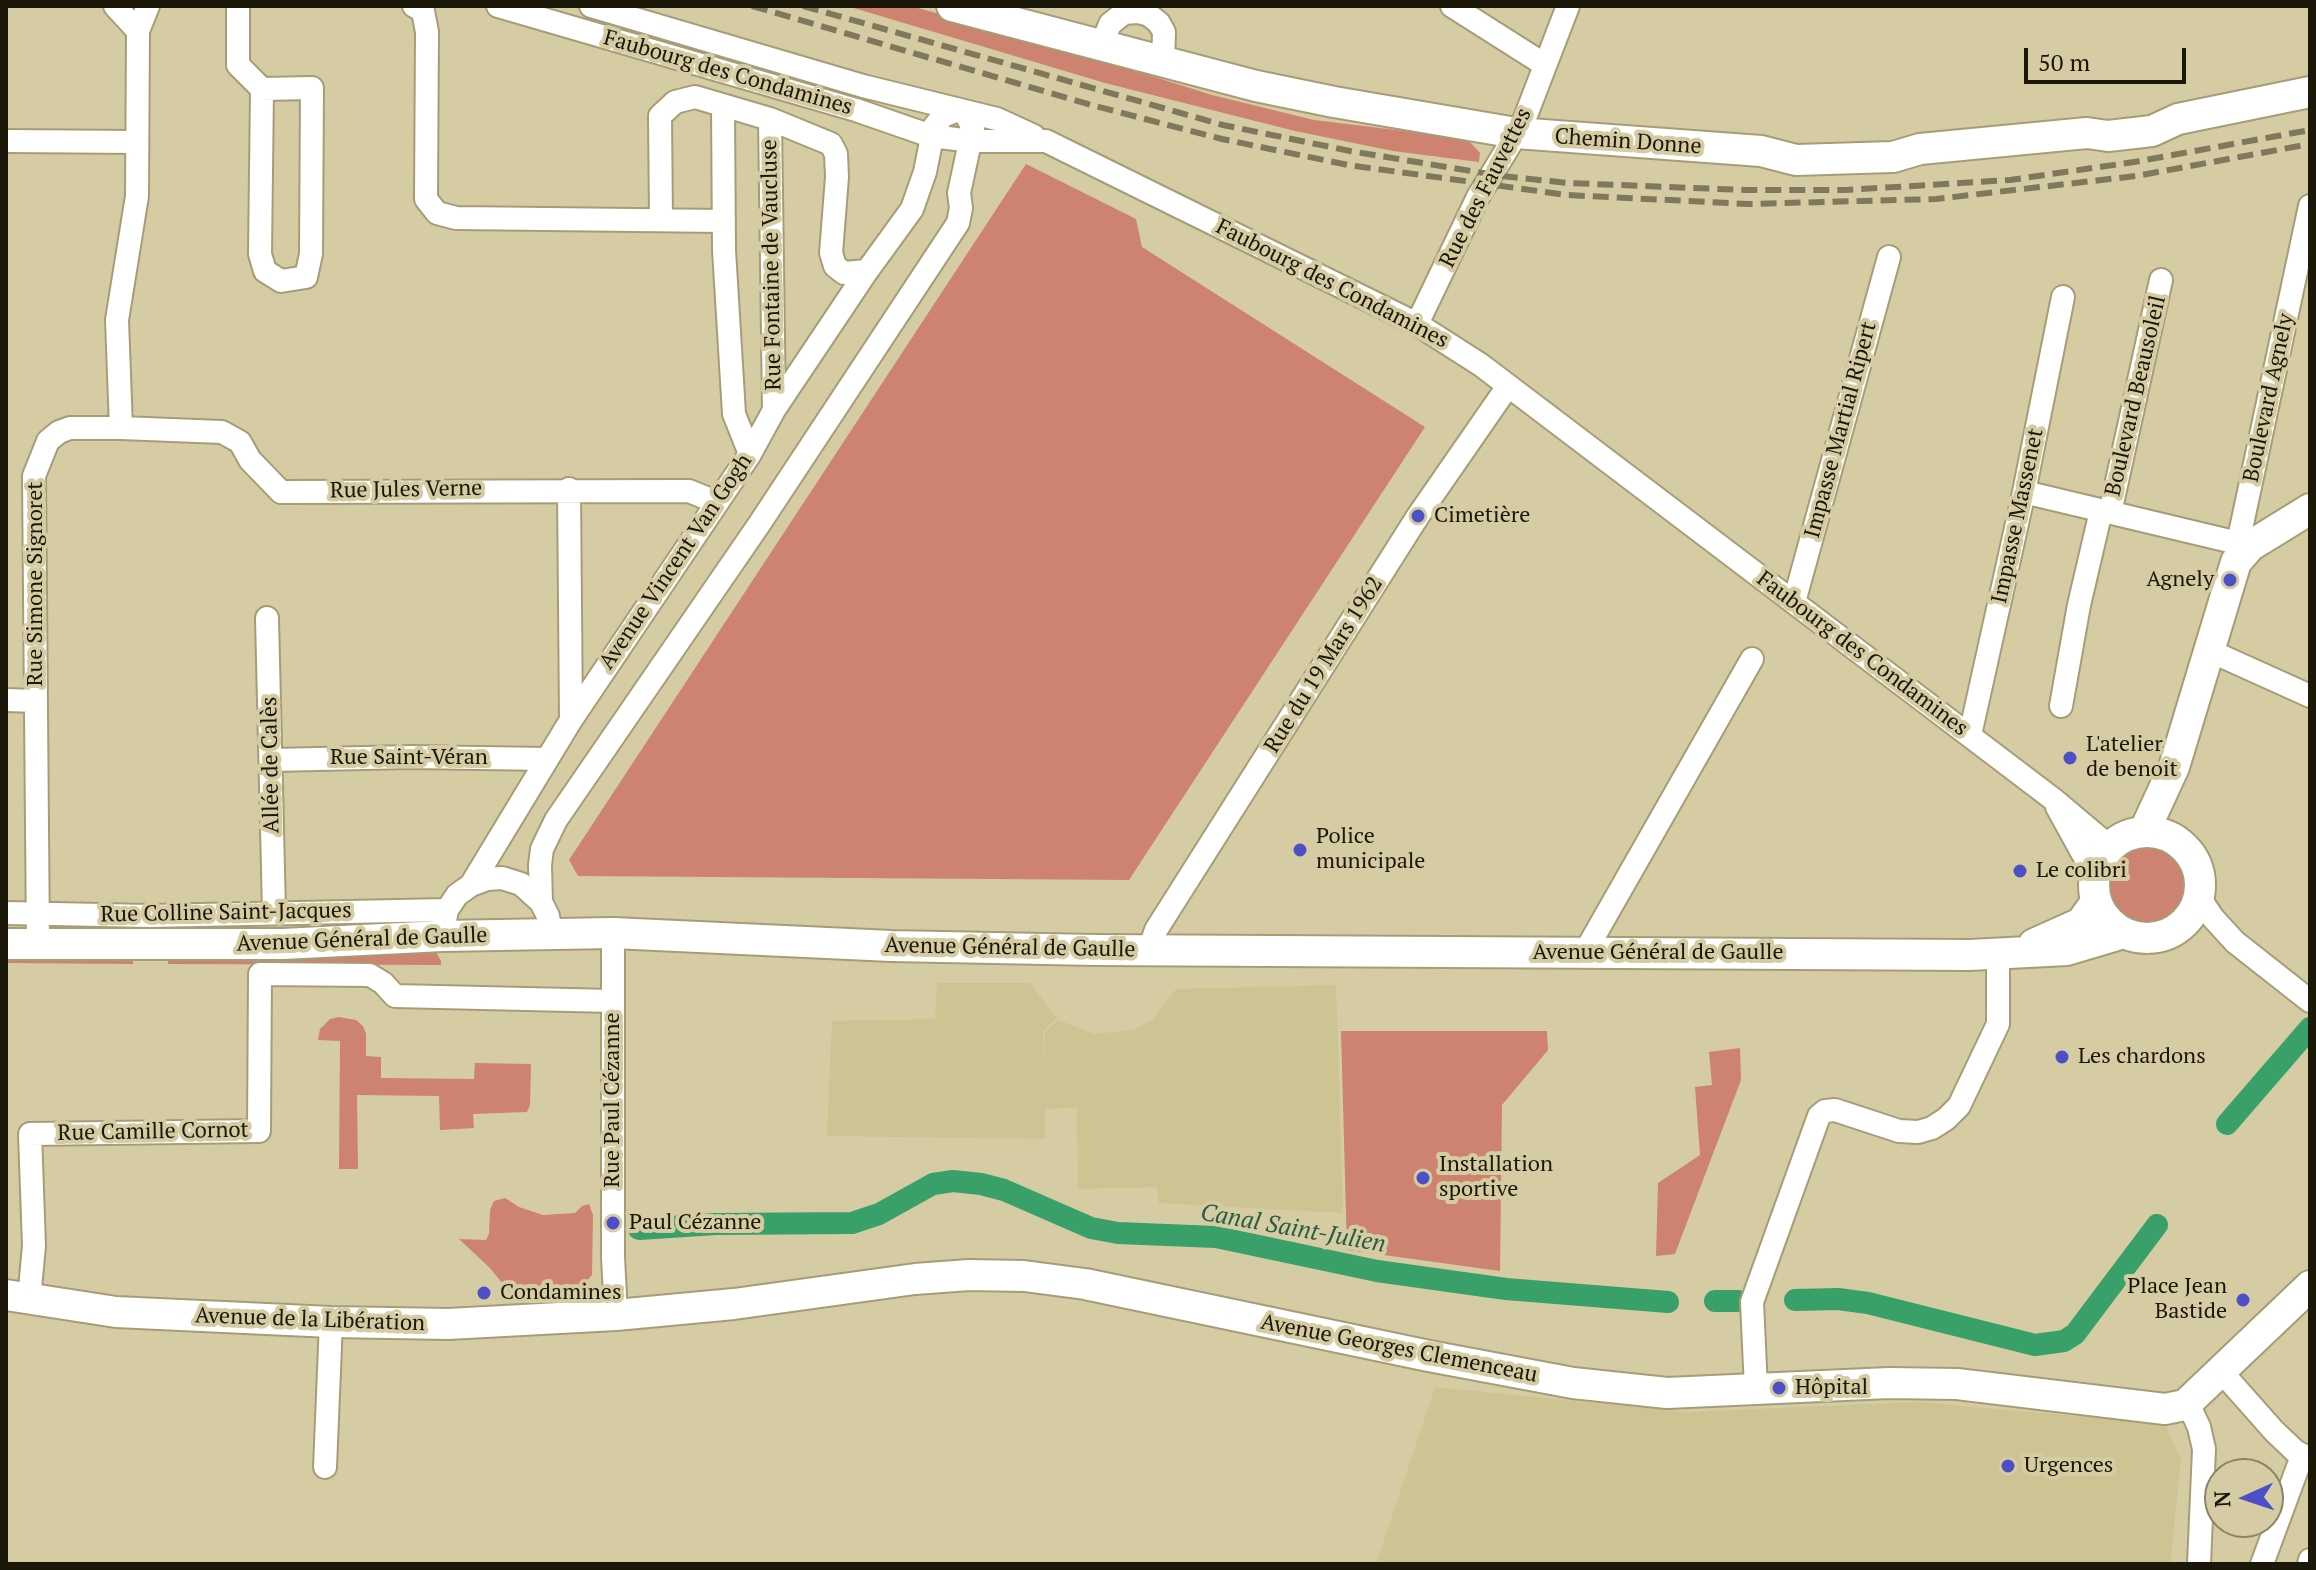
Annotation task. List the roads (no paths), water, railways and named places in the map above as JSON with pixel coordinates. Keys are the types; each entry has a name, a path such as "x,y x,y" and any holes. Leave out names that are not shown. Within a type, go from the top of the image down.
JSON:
{"street":[{"path":"115,6 138,31"},
{"path":"121,428 117,320 136,209 138,31 148,6"},
{"path":"238,6 238,65 262,89 260,254 265,271 281,281 306,277 311,254 312,88 262,89"},
{"path":"414,6 423,11 427,32 426,199 437,213 456,218 724,221"},
{"name":"Faubourg des Condamines","path":"498,6 856,110 931,136 972,141 1046,141 1417,324 1447,341 1508,386 1970,735 2110,847"},
{"path":"591,6 863,86 997,119 1046,141"},
{"name":"Chemin Donne","path":"952,6 1101,47 1334,102 1516,133 1761,151 1796,160 1893,157 1920,149 2087,133 2108,136 2152,131 2178,119 2310,92"},
{"path":"1452,6 1545,65"},
{"name":"Rue des Fauvettes","path":"1417,324 1478,197 1523,123 1568,6"},
{"path":"1101,47 1110,24 1124,13 1139,9 1159,23 1164,32 1163,62"},
{"path":"661,220 660,116 675,102 695,97 770,119 831,144 836,154 837,177 831,253 835,266 844,273 867,271"},
{"name":"Rue Fontaine de Vaucluse","path":"723,106 724,221 734,414 750,454"},
{"path":"931,136 937,122 961,110"},
{"path":"541,902 542,849 556,820 760,523 958,223 961,208 959,193 973,128 961,110"},
{"name":"Rue Fontaine de Vaucluse","path":"770,119 774,410"},
{"name":"Avenue Vincent Van Gogh","path":"445,923 457,895 471,885 571,720 750,454 774,410 912,209 931,136"},
{"path":"6,141 137,142"},
{"path":"919,191 938,181 949,183 959,193"},
{"name":"Boulevard Agnely","path":"2158,835 2174,767 2240,552 2310,206"},
{"name":"Impasse Martial Ripert","path":"1794,602 1889,257"},
{"name":"Boulevard Beausoleil","path":"2061,706 2079,605 2105,512 2161,280"},
{"name":"Impasse Massenet","path":"1970,735 2063,297"},
{"name":"Rue du 19 Mars 1962","path":"1149,950 1156,930 1401,542 1508,386"},
{"name":"Rue Simone Signoret","path":"38,944 34,476 39,457 48,441 59,432 70,428 121,428"},
{"name":"Rue Jules Verne","path":"121,428 222,432 240,442 250,460 281,492 689,491 716,502"},
{"path":"569,489 571,720"},
{"path":"2024,492 2105,512 2240,552 2310,509"},
{"name":"Allée de Calès","path":"267,618 274,912"},
{"path":"2208,650 2310,696"},
{"path":"1585,952 1752,659"},
{"path":"6,700 36,701"},
{"name":"Rue Saint-Véran","path":"272,760 411,757 547,759"},
{"name":"Faubourg des Condamines","path":"2053,799 2096,889"},
{"path":"2131,834 2158,835 2185,848 2194,860 2200,884 2199,897 2187,921 2164,936 2137,938 2112,926 2096,889 2098,865 2110,847 2131,834"},
{"path":"471,885 502,878 521,884 541,902 551,933"},
{"name":"Avenue Général de Gaulle","path":"2006,953 2081,923 2096,889"},
{"path":"2199,897 2235,942 2310,1001"},
{"name":"Rue Colline Saint-Jacques","path":"6,913 149,916 274,912 445,923"},
{"name":"Avenue Général de Gaulle","path":"6,944 283,944 445,923 551,933 891,946 2006,953 2067,950 2124,933"},
{"name":"Rue Paul Cézanne","path":"613,933 613,1257 616,1315"},
{"path":"1756,1389 1752,1302 1819,1116 1825,1111 1835,1110 1899,1131 1918,1132 1946,1119 1959,1106 1998,1024 2006,953"},
{"name":"Rue Camille Cornot","path":"18,1297 34,1246 30,1134 259,1131 260,974 370,975 395,996 613,1001"},
{"name":"Avenue Georges Clemenceau","path":"616,1315 734,1304 915,1279 969,1275 1024,1276 1085,1284 1573,1383 1667,1393 1889,1383 1957,1384 2130,1406 2165,1409 2185,1405"},
{"path":"2199,1564 2204,1449 2199,1427 2185,1405 2229,1381 2310,1286"},
{"name":"Avenue de la Libération","path":"18,1297 116,1312 331,1322 448,1324 616,1315"},
{"path":"325,1467 331,1322"},
{"path":"2229,1381 2274,1431 2306,1457 2262,1564"}],"waterway":[{"name":"Canal Saint-Julien","path":"2227,1124 2310,1028"},
{"name":"Canal Saint-Julien","path":"639,1229 716,1224 852,1223 879,1214 933,1184 953,1181 1004,1190 1091,1228 1118,1233 1216,1237 1377,1271 1506,1289 1668,1302"},
{"name":"Canal Saint-Julien","path":"1795,1300 1838,1299 1868,1303 2035,1345 2064,1341 2075,1334 2157,1225"},
{"name":"Canal Saint-Julien","path":"1715,1301 1738,1301"}],"railway":[{"path":"752,6 1095,106 1222,139 1348,165 1567,195 1749,204 1936,199 2136,176 2310,144"},
{"path":"803,6 1223,125 1350,151 1501,176 1568,183 1745,190 1846,190 2010,180 2134,162 2310,130"}],"place":[{"name":"Cimetière","path":"1418,516"},
{"name":"Agnely","path":"2230,580"},
{"name":"L'atelier de benoit","path":"2070,758"},
{"name":"Police municipale","path":"1300,850"},
{"name":"Le colibri","path":"2020,871"},
{"name":"Les chardons","path":"2062,1057"},
{"name":"Installation sportive","path":"1423,1178"},
{"name":"Paul Cézanne","path":"613,1223"},
{"name":"Condamines","path":"484,1293"},
{"name":"Place Jean Bastide","path":"2243,1300"},
{"name":"Hôpital","path":"1779,1388"},
{"name":"Urgences","path":"2008,1466"}]}
